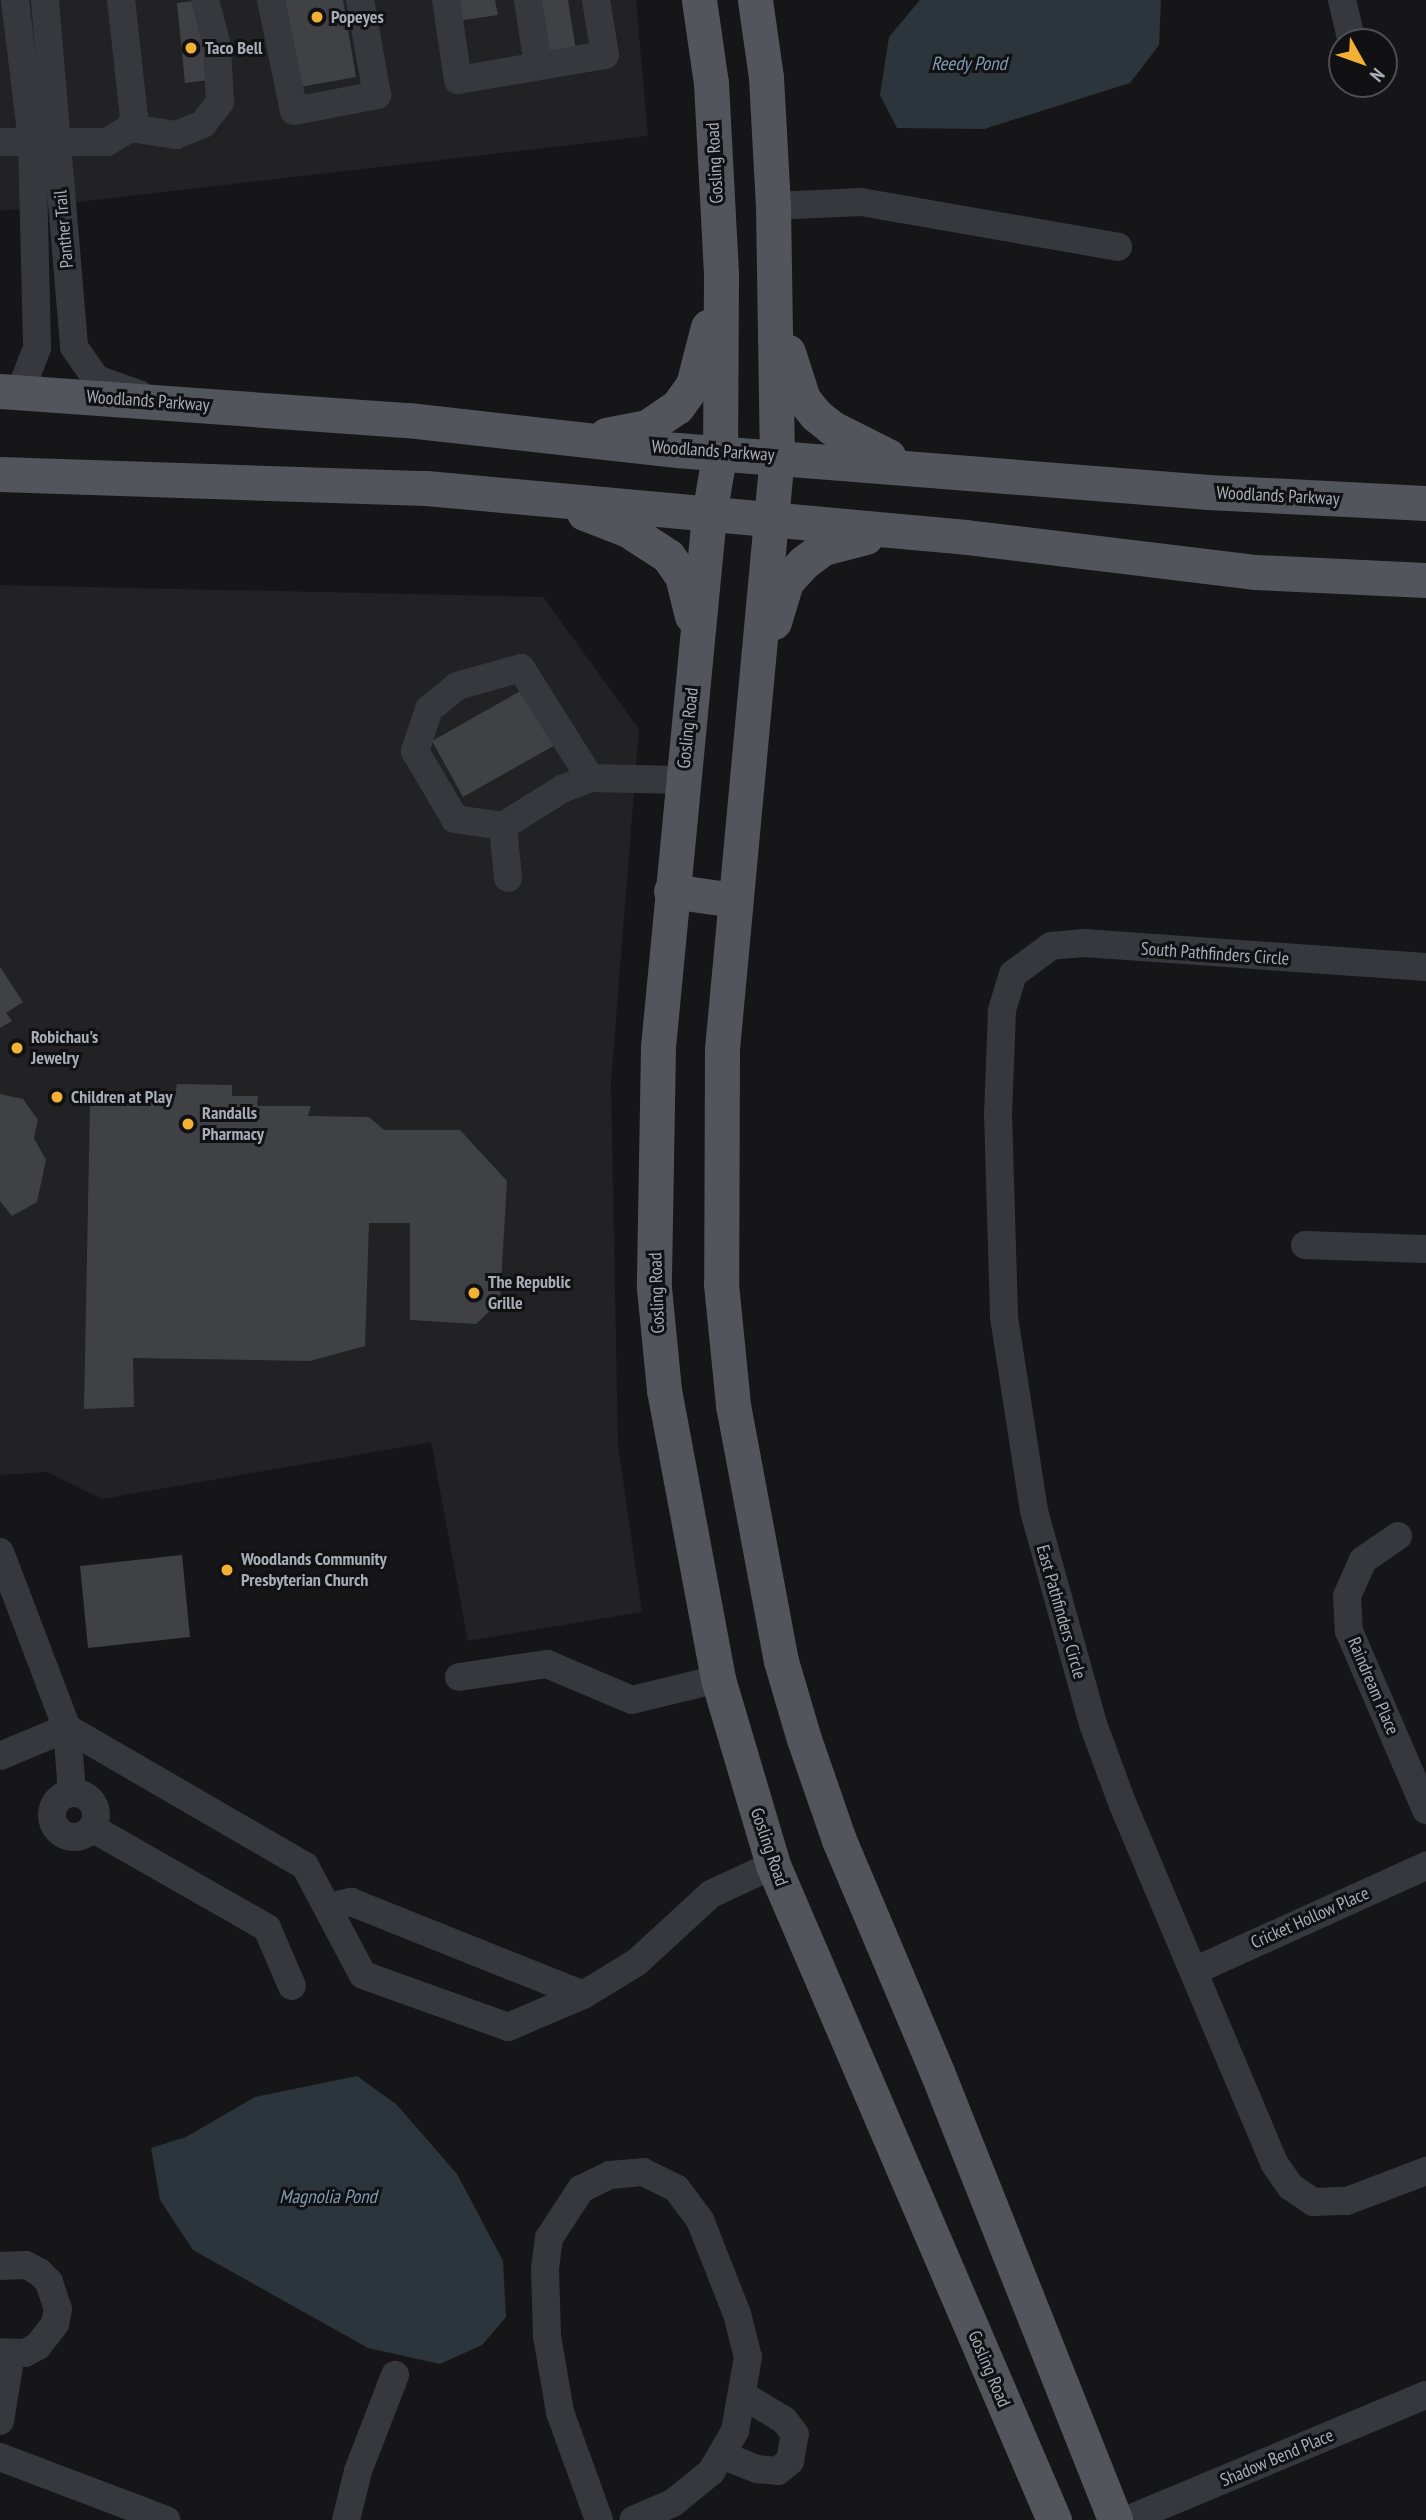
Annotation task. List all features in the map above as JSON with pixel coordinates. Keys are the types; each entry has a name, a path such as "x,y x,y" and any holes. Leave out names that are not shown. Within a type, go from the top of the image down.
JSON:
{"main road":[{"name":"Gosling Road","path":"699,0 712,83 721,276 720,450 709,515 658,1048 654,1289 664,1390 718,1679 774,1866 1054,2520"},
{"path":"755,0 766,77 778,302 777,455 722,1049 721,1284 733,1405 781,1661 839,1840 937,2072 1115,2520"},
{"path":"576,439 647,427 677,407 693,385 721,276"},
{"path":"778,302 794,377 816,415 877,453 929,468"},
{"name":"Woodlands Parkway","path":"10,391 408,420 576,439 1208,492 1426,503"},
{"path":"0,474 426,488 904,532 1256,572 1426,580"},
{"path":"552,500 628,530 668,556 682,576 692,607 695,660"},
{"path":"755,682 786,582 803,563 823,548 904,532"},
{"path":"671,891 734,900"}],"street":[{"name":"Panther Trail","path":"15,0 44,140 74,347 96,379 164,402"},
{"name":"Panther Trail","path":"10,391 37,348 44,140 45,0"},
{"path":"0,142 107,142 130,128 134,117 121,0"},
{"path":"130,128 176,135 203,124 220,102 217,46 205,0"},
{"path":"271,0 294,111 377,95 360,0"},
{"path":"446,0 458,80 605,55 596,0"},
{"path":"528,0 538,66"},
{"path":"1342,0 1349,28"},
{"path":"773,206 861,202 1118,247"},
{"path":"590,778 521,668 457,686 429,709 415,751 455,819 503,826 562,789 590,778 683,780"},
{"path":"503,826 508,878"},
{"name":"South Pathfinders Circle","path":"1013,974 1051,946 1084,943 1426,967"},
{"name":"East Pathfinders Circle","path":"1013,974 1002,1011 1000,1040 1002,1279 1011,1374 1034,1511 1093,1724 1274,2162 1291,2187 1313,2202 1347,2201 1426,2171"},
{"path":"1305,1245 1426,1249"},
{"name":"Raindream Place","path":"1398,1536 1363,1560 1347,1596 1349,1631 1426,1810"},
{"path":"0,1552 67,1728 72,1793 86,1796 94,1807 92,1828 267,1928 292,1986"},
{"path":"459,1677 547,1664 632,1700 718,1679"},
{"path":"0,1756 67,1728"},
{"path":"67,1728 304,1866 329,1907 363,1975 508,2027 583,1995 637,1962 712,1894 774,1866"},
{"name":"Cricket Hollow Place","path":"1194,1971 1426,1866"},
{"path":"329,1907 351,1902 583,1995"},
{"path":"599,2520 560,2412 547,2325 549,2238 581,2189 610,2175 643,2172 676,2188 700,2220 737,2314 748,2357 744,2396 735,2431 711,2472 673,2503 633,2520"},
{"path":"0,2266 26,2265 39,2272 52,2288 58,2309 55,2324 43,2342 25,2353 5,2353 0,2421"},
{"path":"336,2520 346,2520 358,2471 395,2375"},
{"name":"Shadow Bend Place","path":"1127,2520 1426,2395"},
{"path":"722,2455 757,2469 778,2471 792,2454 795,2434 784,2420 744,2396"},
{"path":"0,2457 166,2520"}],"shaded area":[{"path":"0,0 636,0 648,136 0,211"},
{"path":"0,585 543,597 639,729 611,1082 618,1445 642,1612 468,1641 431,1442 102,1499 47,1472 0,1475"}],"water":[{"name":"Reedy Pond","path":"920,0 1161,0 1159,45 1130,83 984,129 897,128 880,95 889,37"},
{"name":"Magnolia Pond","path":"357,2076 396,2104 457,2174 503,2261 506,2317 482,2345 440,2364 368,2348 193,2250 160,2200 151,2148 186,2137 255,2097"}],"building":[{"path":"201,0 210,80 185,83 177,3"},
{"path":"285,0 343,0 356,77 300,87"},
{"path":"454,0 495,0 498,15 457,21"},
{"path":"541,0 568,0 576,51 549,55"},
{"path":"524,689 555,745 463,797 432,741"},
{"path":"0,967 23,1002 6,1013 12,1021 0,1028"},
{"path":"177,1084 232,1085 232,1096 258,1096 257,1106 311,1106 308,1116 369,1117 384,1130 460,1130 507,1181 500,1301 476,1324 410,1320 410,1223 369,1223 365,1346 310,1361 133,1358 134,1407 84,1409 90,1103 137,1104 139,1094 175,1094"},
{"path":"0,1094 23,1099 38,1120 34,1138 46,1160 37,1202 12,1216 0,1201"},
{"path":"182,1555 190,1637 88,1648 80,1566"}],"place":[{"name":"Popeyes","path":"317,17"},
{"name":"Taco Bell","path":"191,48"},
{"name":"Robichau's Jewelry","path":"17,1048"},
{"name":"Children at Play","path":"57,1097"},
{"name":"Randalls Pharmacy","path":"188,1124"},
{"name":"The Republic Grille","path":"474,1293"},
{"name":"Woodlands Community Presbyterian Church","path":"227,1570"}]}
